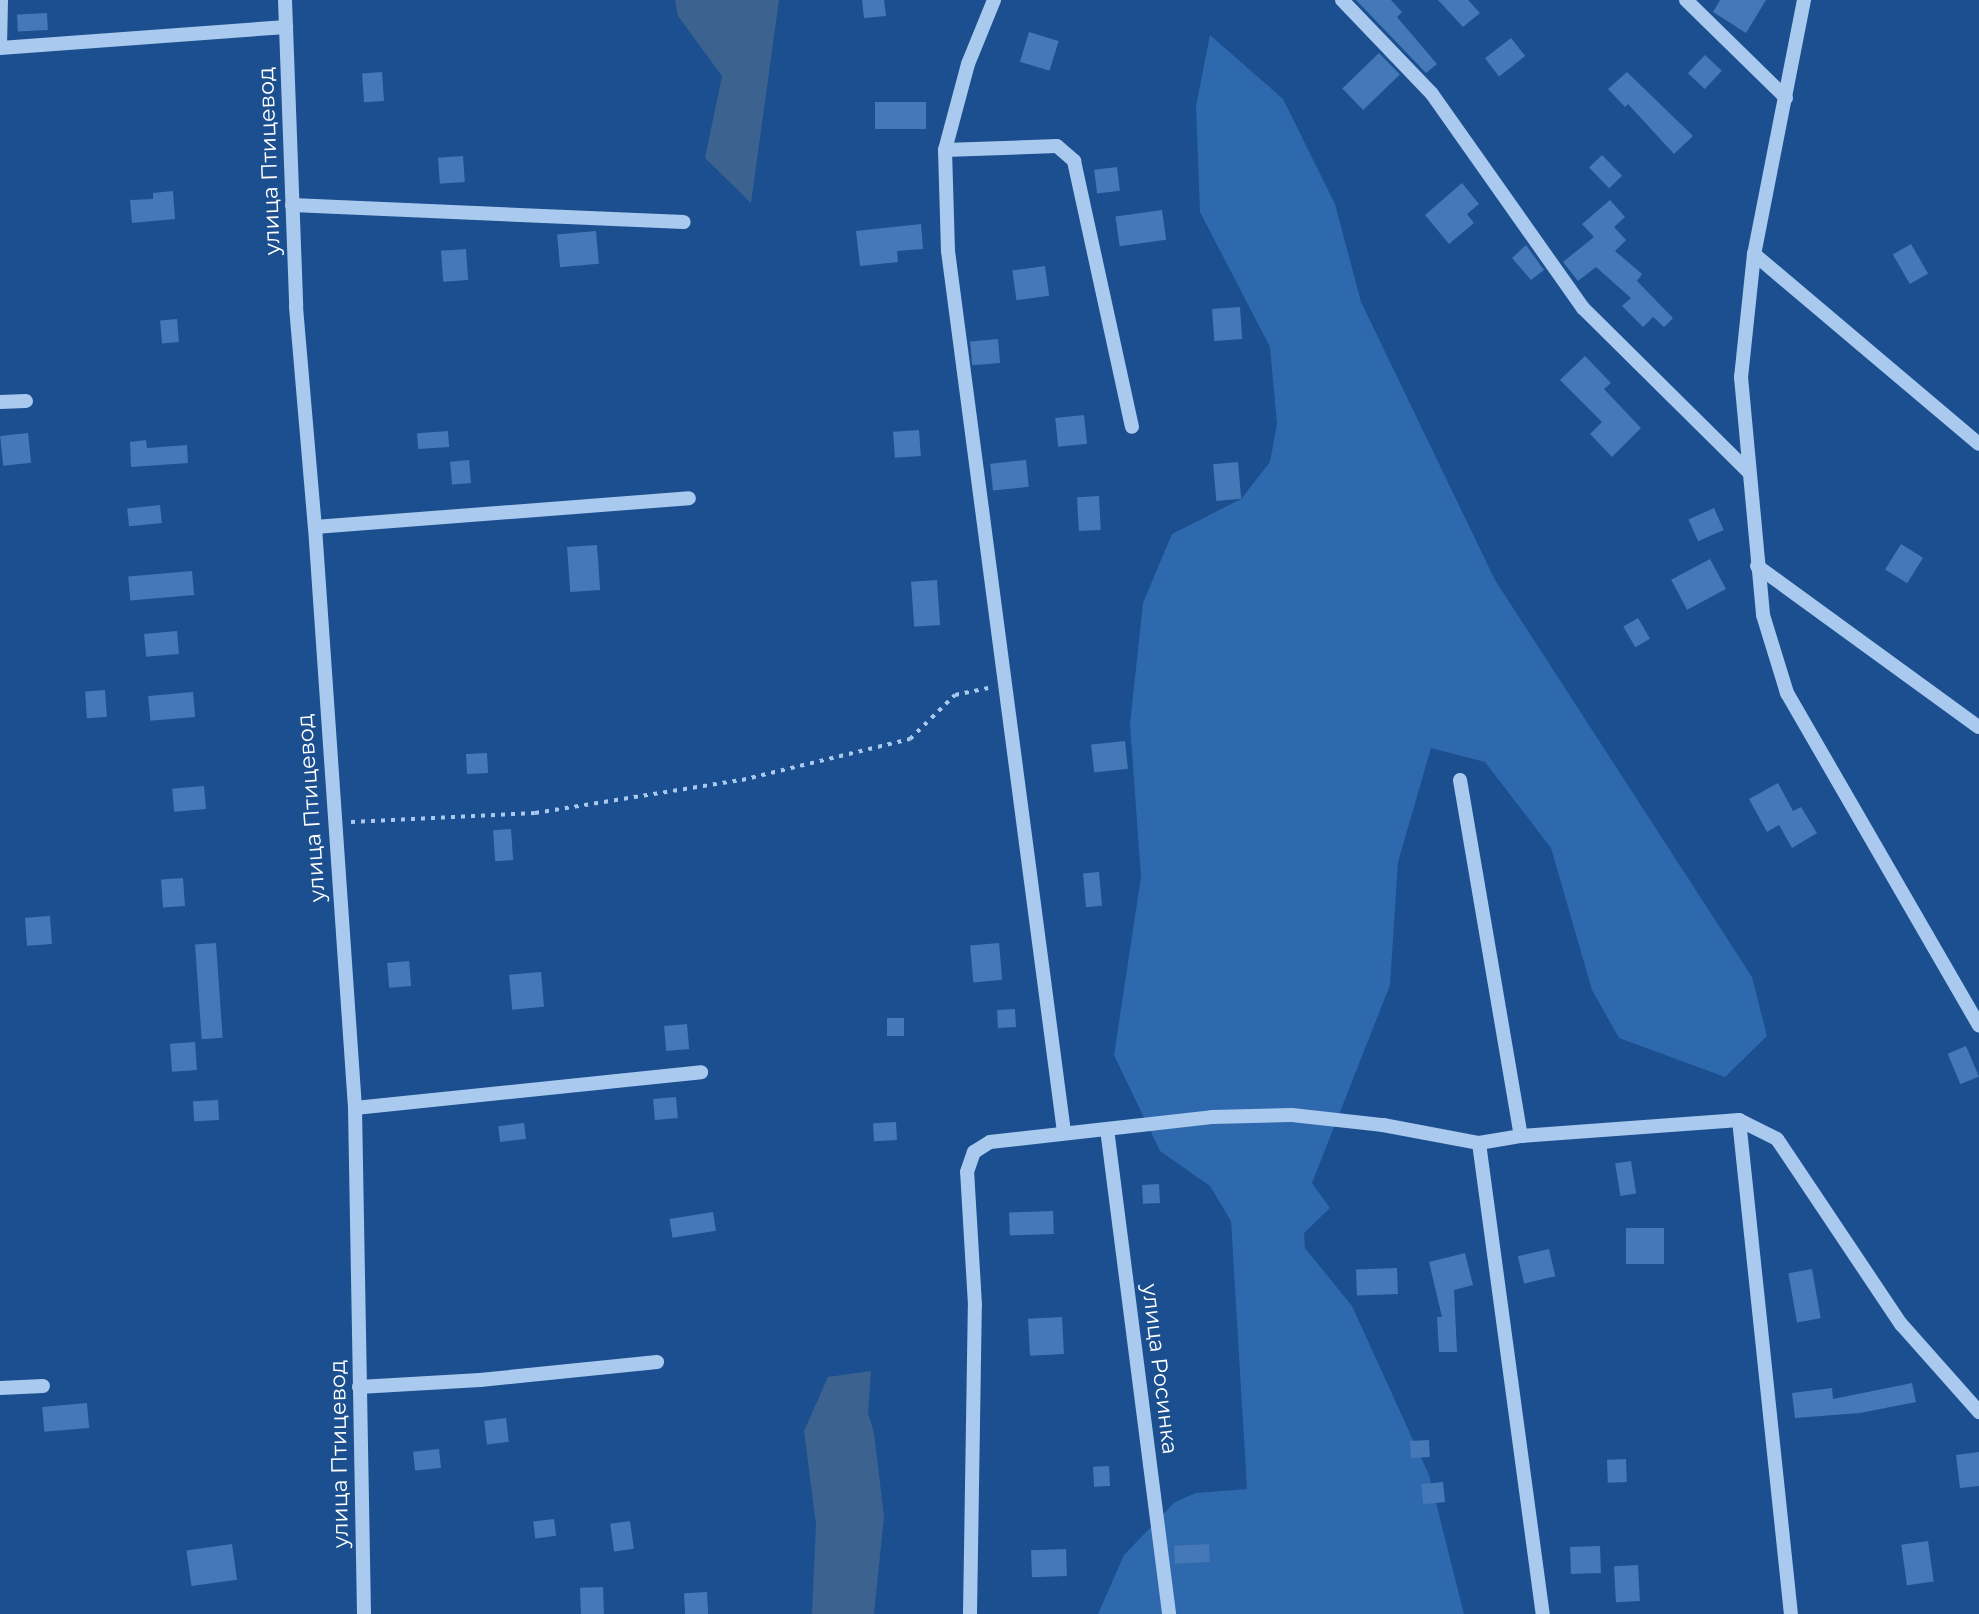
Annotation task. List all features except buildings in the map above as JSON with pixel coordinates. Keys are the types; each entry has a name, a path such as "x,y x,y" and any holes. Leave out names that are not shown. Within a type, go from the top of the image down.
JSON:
{"street":[{"path":"1,0 0,48 286,27"},
{"name":"улица Птицевод","path":"285,0 296,307 315,527 355,1108 364,1614"},
{"path":"994,0 968,64 945,150 948,251 1002,685 1064,1132"},
{"path":"1342,0 1432,94 1583,308 1748,471"},
{"path":"1686,0 1786,98"},
{"path":"1804,0 1786,98 1766,179 1754,254 1741,377 1763,615 1787,693 1979,1025"},
{"path":"945,150 1057,146 1074,161 1132,427"},
{"path":"292,205 684,222"},
{"path":"1754,254 1979,444"},
{"path":"0,402 26,401"},
{"path":"315,527 689,498"},
{"path":"1757,566 1979,727"},
{"path":"1460,780 1521,1136"},
{"path":"355,1108 701,1072"},
{"path":"970,1614 975,1305 967,1172 974,1152 990,1142 1212,1117 1292,1115 1383,1125 1479,1143 1521,1136 1739,1120 1777,1139 1901,1324 1979,1412"},
{"path":"1739,1120 1791,1614"},
{"name":"улица Росинка","path":"1107,1129 1169,1614"},
{"path":"1479,1143 1543,1614"},
{"path":"359,1387 480,1380 657,1362"},
{"path":"0,1388 43,1386"}],"path":[{"path":"333,823 535,813 742,780 910,739 955,695 1002,685"}],"shaded area":[{"path":"675,0 779,0 751,203 705,158 722,76 678,16"},
{"path":"1210,35 1283,99 1335,204 1361,302 1495,580 1752,977 1767,1036 1725,1077 1619,1038 1592,990 1551,848 1485,762 1431,748 1398,862 1390,985 1312,1183 1330,1208 1304,1233 1305,1248 1352,1306 1429,1475 1464,1614 1098,1614 1124,1555 1175,1502 1196,1493 1247,1489 1231,1221 1210,1186 1160,1151 1114,1055 1141,877 1130,724 1143,603 1172,534 1241,499 1270,462 1277,424 1270,347 1200,212 1196,106"},
{"path":"871,1371 868,1413 874,1433 884,1517 874,1614 812,1614 816,1524 804,1431 828,1377"}]}
